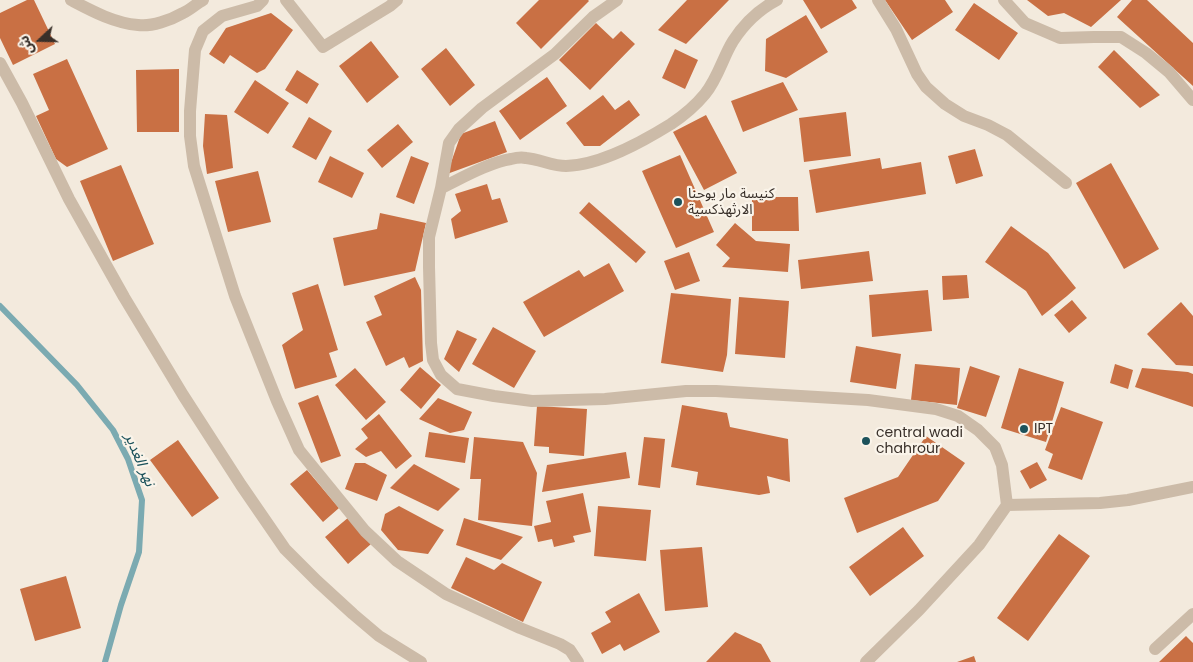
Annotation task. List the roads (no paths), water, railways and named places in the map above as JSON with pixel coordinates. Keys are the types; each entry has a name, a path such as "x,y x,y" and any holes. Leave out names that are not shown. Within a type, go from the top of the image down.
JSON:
{"street":[{"path":"71,0 111,19 139,25 170,19 184,13 203,0"},
{"path":"263,0 257,6 222,16 203,31 195,50 190,136 194,166 235,296 277,401 299,450 365,531 397,561 446,594 560,644 570,650 578,662"},
{"path":"286,0 323,47 390,6 396,0"},
{"path":"617,0 593,17 555,54 482,108 459,129 449,144 429,237 433,360 441,375 457,389 532,401 614,398 716,390 868,400 936,409 958,416 978,430 995,447 1002,465 1007,504 979,545 866,662"},
{"path":"441,188 487,167 508,160 524,158 565,166 579,165 639,142 672,123 694,106 706,93 717,76 733,41 747,23 758,12 777,0"},
{"path":"878,0 896,29 917,74 926,87 945,104 964,116 988,125 1007,136 1066,183"},
{"path":"1004,0 1025,23 1060,38 1121,37 1146,53 1168,72 1193,100"},
{"path":"0,62 69,199 124,297 182,395 285,549 317,581 379,636 420,662"},
{"path":"1007,504 1100,503 1128,500 1193,487"},
{"path":"1155,650 1193,614"}],"waterway":[{"name":"نهر الغدير","path":"0,306 77,385 113,430 128,459 142,500 139,552 121,605 105,662"}],"place":[{"name":"كنيسة مار يوحنا الارثهذكسية","path":"678,202"},
{"name":"IPT","path":"1024,429"},
{"name":"central wadi chahrour","path":"866,441"}]}
